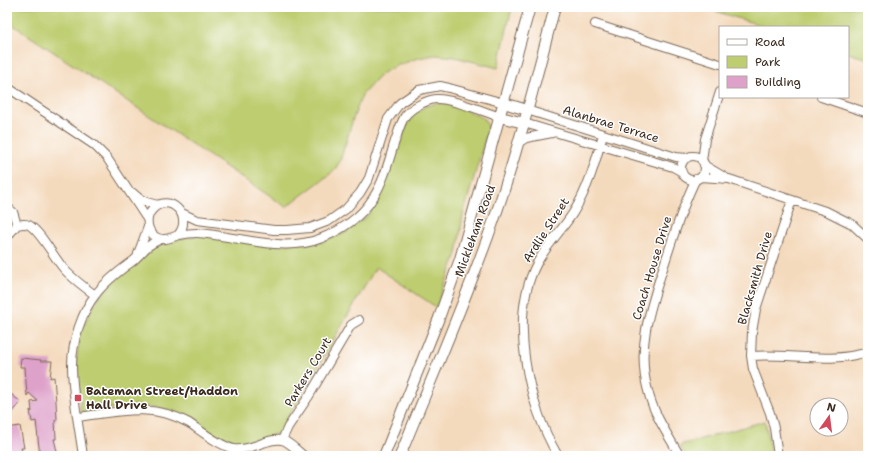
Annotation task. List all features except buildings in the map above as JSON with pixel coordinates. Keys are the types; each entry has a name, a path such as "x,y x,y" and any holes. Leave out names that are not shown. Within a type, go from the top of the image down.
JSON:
{"main road":[{"name":"Mickleham Road","path":"384,456 439,318 460,259 530,7"},
{"name":"Mickleham Road","path":"400,456 496,217 524,123 555,7"},
{"path":"504,103 527,110"},
{"path":"500,117 524,123"}],"street":[{"path":"595,24 719,64"},
{"path":"126,185 140,199 148,203 171,204 182,213 197,220 274,230 310,228 329,221 346,209 360,193 369,178 388,119 400,103 419,90 440,86 504,103"},
{"path":"7,88 94,145 107,158 126,185 148,223 151,233 161,239"},
{"path":"698,178 704,172 703,163 705,139 719,95"},
{"path":"824,98 868,113"},
{"path":"83,456 72,364 76,335 85,312 95,295 120,270 136,259 150,244 161,239 172,238 178,235 198,233 292,245 322,238 343,228 360,214 374,197 382,180 400,124 406,115 416,107 436,99 449,100 500,117"},
{"name":"Alanbrae Terrace","path":"527,110 676,157 690,157"},
{"name":"Alanbrae Terrace","path":"524,123 673,167 685,175"},
{"path":"518,142 526,138 557,133"},
{"name":"Ardlie Street","path":"558,456 545,429 532,392 524,346 523,310 528,284 535,268 542,254 572,214 580,200 588,183 604,134"},
{"path":"705,139 682,164 685,175 698,178 729,180 792,200 839,217 852,224 867,237"},
{"path":"690,157 703,163 729,180"},
{"name":"Coach House Drive","path":"685,175 686,199"},
{"name":"Coach House Drive","path":"680,456 654,410 648,391 644,372 644,336 648,317 686,199 698,178"},
{"name":"Blacksmith Drive","path":"778,456 770,413 756,381 751,356 752,332 756,309 792,200"},
{"path":"136,259 148,223 149,213 159,204"},
{"path":"7,207 13,212 17,225"},
{"path":"178,235 183,226 182,213"},
{"path":"7,237 17,225 29,225 64,269 77,282 95,295"},
{"name":"Parkers Court","path":"282,440 288,427 309,396 351,325 358,320"},
{"path":"751,356 770,355 829,358 868,352"},
{"path":"78,418 136,409 173,415 234,452 273,440 282,440 304,456"}],"green space":[{"path":"7,7 512,7 498,68 455,57 435,55 418,58 396,66 381,74 362,95 340,161 334,171 286,207 7,21"},
{"path":"702,7 868,7 868,59 849,53 849,26 763,26"},
{"path":"438,103 450,103 483,118 488,126 463,215 457,254 436,307 376,267 279,433 253,441 236,442 220,438 176,412 159,408 135,405 81,413 76,364 79,336 90,312 99,297 110,284 140,261 153,248 179,239 199,235 269,245 322,242 346,232 367,216 379,199 406,127 415,114 426,106"},
{"path":"765,421 771,452 745,456 685,456 680,445"}],"place":[{"name":"Bateman Street/Haddon Hall Drive","path":"78,398"}]}
